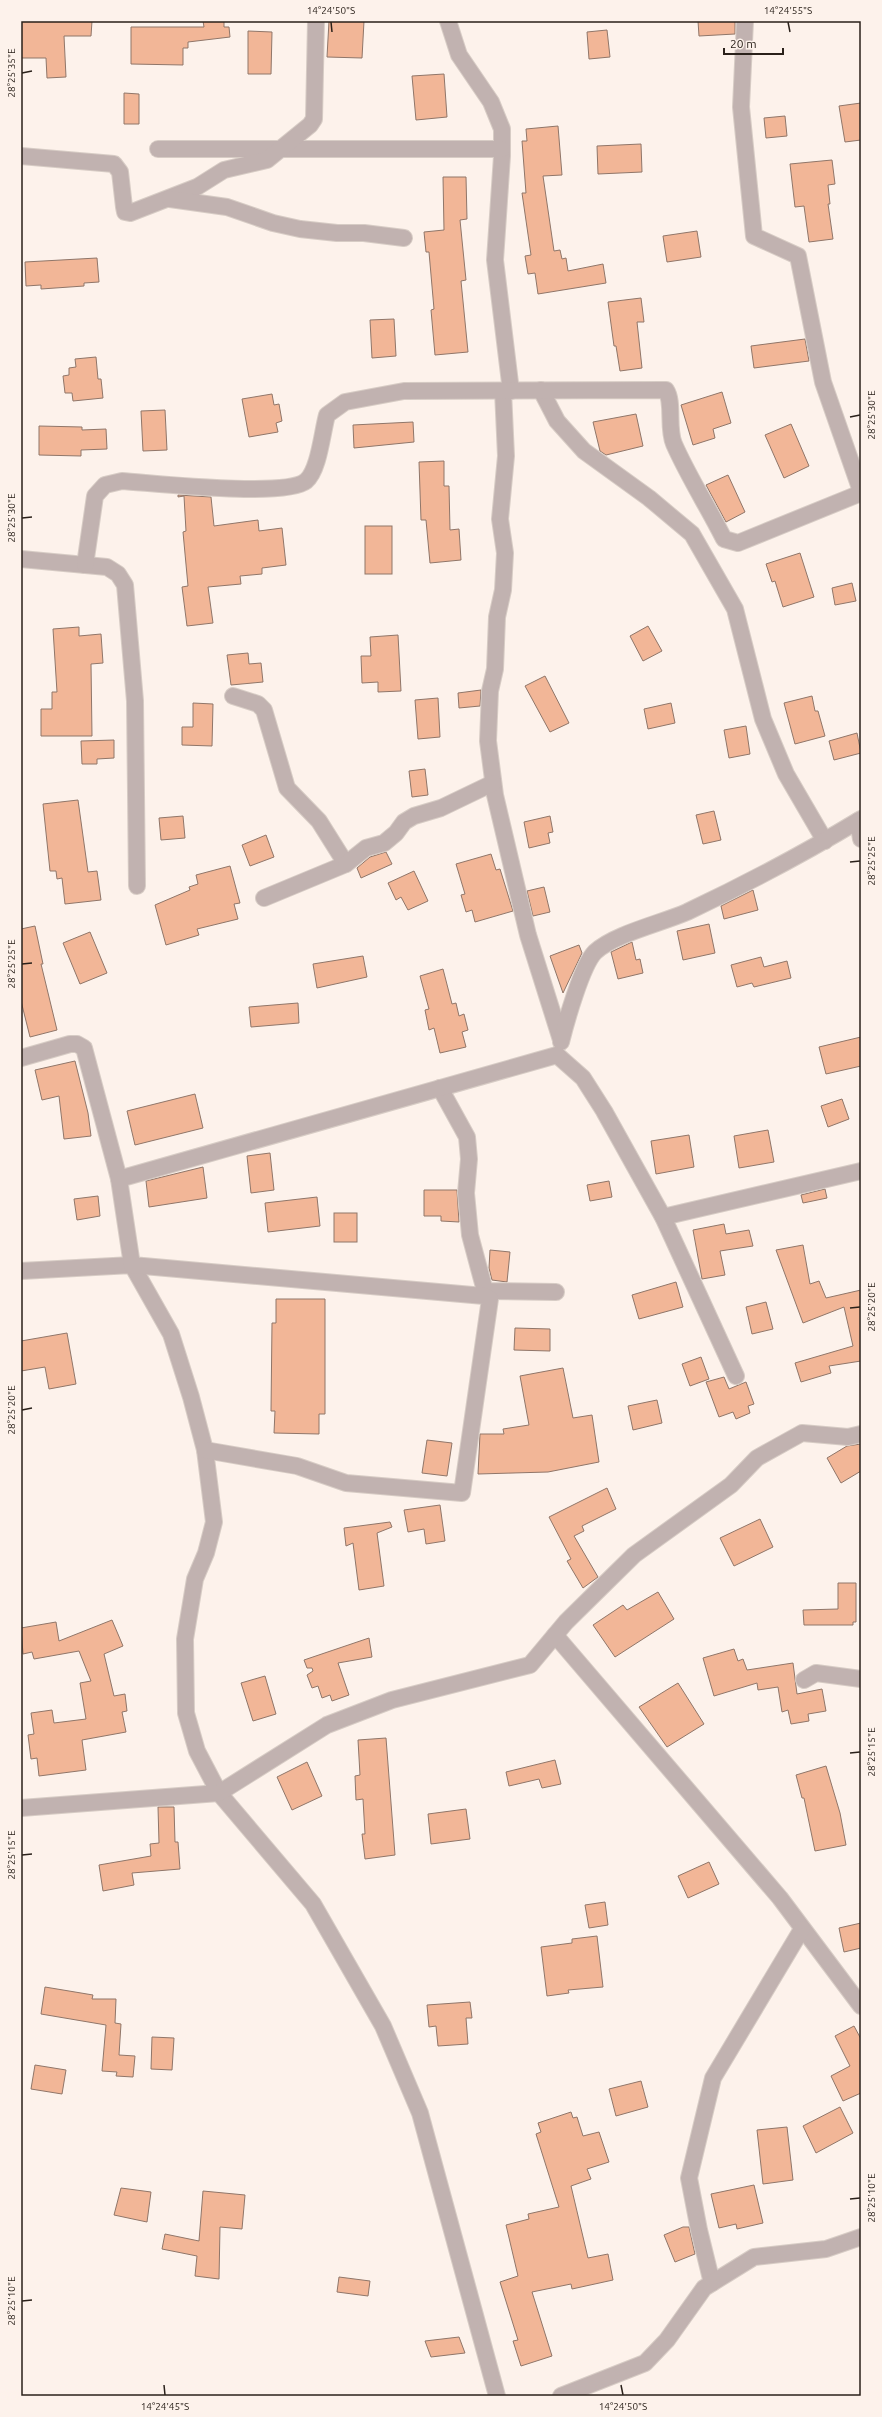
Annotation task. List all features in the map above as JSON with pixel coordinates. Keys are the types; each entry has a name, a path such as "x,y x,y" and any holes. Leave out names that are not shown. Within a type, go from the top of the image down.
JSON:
{"street":[{"path":"21,156 114,164 120,172 125,212 130,213 197,187 224,170 267,160 314,119 316,21"},
{"path":"448,21 459,54 492,102 502,128 495,260 507,391 506,456 500,519 505,553 503,590 497,617 495,669 488,707 488,740 493,783 528,935 562,1040"},
{"path":"85,565 96,496 105,485 122,481 254,489 287,488 305,482 315,469 327,415 345,402 404,392 666,390 669,394 669,422 673,443 724,539 729,542 738,543 861,492 824,382 798,256 754,236 741,107 745,21"},
{"path":"158,149 502,149"},
{"path":"168,199 228,206 273,223 300,229 337,233 364,233 404,238"},
{"path":"541,390 557,421 584,451 649,498 692,534 735,609 763,719 786,774 825,841"},
{"path":"21,559 107,567 118,574 125,585 135,701 137,886"},
{"path":"233,696 258,704 264,710 287,788 319,821 346,864"},
{"path":"264,898 346,864 362,851 384,843 396,833 404,822 414,816 440,808 493,783"},
{"path":"557,1055 585,969 595,952 608,943 686,912 825,841 860,820 861,839"},
{"path":"21,1058 70,1044 77,1044 84,1048 119,1178 132,1264 149,1298 171,1334 191,1397 205,1450 214,1522 206,1553 195,1579 186,1640 186,1713 197,1751 220,1793 313,1904 383,2026 420,2114 497,2396"},
{"path":"119,1178 557,1055"},
{"path":"557,1055 583,1078 604,1111 663,1217 736,1376"},
{"path":"440,1088 467,1137 469,1159 466,1193 470,1235 485,1290 556,1292"},
{"path":"663,1217 861,1171"},
{"path":"21,1271 132,1264 484,1296 490,1299 462,1493 346,1483 297,1466 205,1450"},
{"path":"21,1808 220,1793 327,1725 392,1700 530,1665 555,1636 634,1555 732,1486 757,1458 802,1433 848,1437 861,1434"},
{"path":"555,1636 780,1898 861,2006"},
{"path":"804,1680 816,1673 861,1679"},
{"path":"712,2283 699,2230 690,2178 713,2078 802,1928"},
{"path":"561,2396 645,2363 667,2340 704,2288 754,2257 826,2249 861,2237"}],"building":[{"path":"21,21 92,21 91,36 64,36 66,77 47,78 46,58 21,58"},
{"path":"203,21 224,21 224,27 229,27 230,37 188,42 188,48 183,48 183,65 131,64 131,27 204,27"},
{"path":"329,21 364,21 362,58 327,57"},
{"path":"698,21 735,21 735,34 699,36"},
{"path":"607,30 610,57 589,59 587,32"},
{"path":"248,31 272,32 271,74 248,74"},
{"path":"444,74 447,117 416,120 412,76"},
{"path":"124,93 139,94 139,124 124,124"},
{"path":"861,103 861,140 845,142 839,106"},
{"path":"785,116 787,136 766,138 764,118"},
{"path":"558,126 562,175 543,176 554,251 560,250 562,259 566,258 568,271 603,264 606,283 538,294 535,273 528,274 525,256 531,255 522,193 526,193 522,141 527,141 526,129"},
{"path":"641,144 642,172 598,174 597,146"},
{"path":"832,160 835,184 828,185 830,204 828,204 833,239 809,242 804,206 795,207 790,164"},
{"path":"443,177 466,177 467,219 460,220 466,280 461,281 468,352 435,355 431,310 434,309 429,252 426,252 424,232 444,230"},
{"path":"697,231 701,257 667,262 663,236"},
{"path":"97,258 99,282 84,283 84,286 41,289 41,285 26,286 25,262"},
{"path":"641,298 644,322 637,322 642,368 620,371 616,346 614,346 608,302"},
{"path":"394,319 396,356 372,358 370,320"},
{"path":"805,339 809,361 754,368 751,346"},
{"path":"96,357 98,379 101,379 103,398 73,401 72,393 65,393 63,376 69,375 69,368 76,367 75,359"},
{"path":"722,392 731,423 713,429 715,438 693,445 681,405"},
{"path":"272,394 274,405 279,404 282,421 276,423 278,432 249,437 242,399"},
{"path":"165,410 167,450 143,451 141,411"},
{"path":"636,414 643,446 606,455 600,451 593,422"},
{"path":"413,422 414,442 354,448 353,425"},
{"path":"791,424 809,466 784,478 765,435"},
{"path":"39,426 82,427 82,430 106,429 107,449 81,450 81,456 39,455"},
{"path":"444,461 444,486 449,486 450,530 459,529 461,560 430,563 426,520 421,520 419,462"},
{"path":"728,475 745,512 726,522 706,485"},
{"path":"178,495 211,497 214,526 258,520 259,531 282,528 286,565 262,568 262,574 240,576 241,584 208,587 213,623 187,626 182,587 188,586 183,532 186,531 184,496 178,497"},
{"path":"365,526 392,526 392,574 365,574"},
{"path":"800,553 814,597 783,607 775,581 772,582 766,564"},
{"path":"852,583 856,601 835,605 832,588"},
{"path":"648,626 662,651 643,661 630,636"},
{"path":"79,627 79,636 101,634 103,663 91,664 92,736 41,736 41,709 52,709 52,692 57,692 53,629"},
{"path":"398,635 401,691 378,692 378,682 362,683 361,656 371,656 370,637"},
{"path":"248,653 249,664 261,663 263,682 231,685 227,655"},
{"path":"545,676 569,723 550,732 525,686"},
{"path":"481,690 480,706 459,708 458,693"},
{"path":"812,696 815,711 818,711 825,736 795,744 784,703"},
{"path":"438,698 440,737 418,739 415,700"},
{"path":"193,703 213,704 212,746 182,745 182,727 193,727"},
{"path":"671,703 675,723 648,729 644,709"},
{"path":"746,726 750,754 729,758 724,730"},
{"path":"857,733 861,753 834,760 829,741"},
{"path":"114,740 114,758 97,759 97,764 82,764 81,741"},
{"path":"425,769 428,795 412,797 409,771"},
{"path":"78,800 88,872 97,871 101,900 65,904 62,878 57,879 56,871 50,871 43,804"},
{"path":"714,811 721,840 703,844 696,815"},
{"path":"183,816 185,838 161,840 159,818"},
{"path":"550,816 553,832 548,833 550,843 529,848 524,822"},
{"path":"266,835 274,857 250,866 242,845"},
{"path":"386,852 392,864 361,878 357,868 370,857"},
{"path":"491,854 496,870 500,869 513,911 475,922 472,910 466,912 461,895 465,894 456,864"},
{"path":"230,866 240,903 234,904 238,919 197,929 199,935 166,945 155,905 190,890 189,887 198,884 196,875"},
{"path":"414,871 428,901 408,910 401,897 396,900 388,883"},
{"path":"544,887 550,912 533,916 527,891"},
{"path":"753,890 758,910 724,919 721,906"},
{"path":"709,924 715,953 683,960 677,931"},
{"path":"35,926 43,964 41,964 57,1030 30,1037 21,1001 21,929"},
{"path":"90,932 107,973 80,984 63,943"},
{"path":"632,942 636,960 640,959 643,973 618,979 611,952"},
{"path":"579,945 582,953 563,993 550,956"},
{"path":"363,956 367,977 317,988 313,964"},
{"path":"761,957 764,967 787,961 791,978 754,987 752,983 737,987 731,965"},
{"path":"443,969 452,1004 456,1003 459,1016 464,1014 468,1030 462,1032 466,1047 440,1053 434,1028 429,1030 425,1010 429,1009 420,976"},
{"path":"298,1003 299,1023 251,1027 249,1007"},
{"path":"861,1037 861,1066 826,1074 819,1047"},
{"path":"75,1061 88,1113 91,1136 64,1139 59,1096 42,1100 35,1070"},
{"path":"195,1094 203,1128 135,1145 127,1111"},
{"path":"842,1099 849,1119 828,1127 821,1106"},
{"path":"768,1130 774,1162 739,1168 734,1136"},
{"path":"689,1135 694,1167 656,1174 651,1141"},
{"path":"270,1153 274,1190 251,1193 247,1156"},
{"path":"203,1167 207,1198 149,1207 146,1181"},
{"path":"609,1181 612,1197 590,1201 587,1185"},
{"path":"825,1189 827,1198 803,1203 801,1195"},
{"path":"424,1190 457,1190 459,1222 441,1221 441,1216 424,1216"},
{"path":"98,1196 100,1216 77,1220 74,1199"},
{"path":"317,1197 320,1226 268,1232 265,1203"},
{"path":"334,1213 357,1213 357,1242 334,1242"},
{"path":"724,1224 726,1234 749,1230 753,1246 720,1251 725,1275 702,1279 693,1230"},
{"path":"803,1245 810,1284 819,1281 826,1298 861,1290 861,1361 829,1366 831,1373 801,1382 795,1363 853,1346 844,1307 803,1323 776,1250"},
{"path":"490,1250 510,1252 507,1282 492,1280 489,1268"},
{"path":"676,1282 683,1307 639,1319 632,1295"},
{"path":"276,1299 325,1299 325,1414 319,1414 319,1434 274,1433 275,1411 271,1411 272,1323 276,1323"},
{"path":"766,1302 773,1329 752,1334 746,1307"},
{"path":"515,1328 550,1329 550,1351 514,1350"},
{"path":"67,1333 76,1384 49,1389 45,1367 21,1371 21,1341"},
{"path":"701,1357 709,1379 690,1386 682,1364"},
{"path":"563,1368 573,1418 592,1415 599,1462 548,1472 478,1474 480,1434 504,1434 503,1429 529,1425 520,1376"},
{"path":"724,1377 729,1389 746,1382 754,1404 748,1406 750,1413 736,1419 733,1412 719,1417 706,1382"},
{"path":"657,1400 662,1423 633,1430 628,1406"},
{"path":"427,1440 452,1443 447,1476 422,1473"},
{"path":"861,1444 861,1471 841,1483 827,1458 847,1446"},
{"path":"607,1488 616,1509 582,1526 584,1531 574,1536 598,1577 583,1588 567,1561 571,1559 549,1517"},
{"path":"440,1505 445,1541 426,1544 424,1529 408,1532 404,1510"},
{"path":"760,1519 773,1547 734,1566 720,1538"},
{"path":"390,1522 392,1527 377,1533 384,1586 359,1590 353,1543 346,1546 344,1528"},
{"path":"838,1583 856,1583 856,1622 853,1622 853,1625 804,1625 803,1610 838,1609"},
{"path":"658,1592 674,1619 615,1657 593,1625 623,1605 627,1610"},
{"path":"112,1620 123,1646 104,1654 114,1696 125,1694 127,1711 122,1712 126,1732 82,1740 86,1770 39,1776 37,1758 31,1759 28,1735 34,1734 31,1713 52,1710 54,1723 86,1719 80,1683 91,1681 79,1651 34,1659 32,1652 23,1654 21,1628 56,1622 59,1641"},
{"path":"369,1638 372,1657 338,1663 349,1695 332,1701 330,1695 322,1698 318,1686 312,1688 307,1675 313,1671 312,1668 307,1668 304,1660"},
{"path":"734,1649 738,1661 743,1659 747,1670 793,1663 797,1694 822,1689 826,1711 808,1714 809,1721 791,1724 788,1710 782,1712 778,1687 758,1690 757,1683 714,1696 703,1658"},
{"path":"265,1676 276,1714 253,1721 241,1683"},
{"path":"678,1683 704,1724 667,1747 639,1707"},
{"path":"386,1738 395,1855 365,1859 362,1834 365,1834 363,1799 356,1800 355,1776 360,1775 358,1740"},
{"path":"555,1760 561,1784 542,1788 539,1779 509,1786 506,1772"},
{"path":"307,1762 322,1796 292,1810 277,1777"},
{"path":"826,1766 840,1813 846,1845 815,1851 804,1798 802,1798 796,1775"},
{"path":"158,1807 174,1807 175,1842 178,1842 180,1869 132,1873 134,1885 103,1891 99,1865 151,1856 150,1844 159,1843"},
{"path":"466,1809 470,1839 431,1844 428,1814"},
{"path":"709,1862 719,1884 688,1898 678,1876"},
{"path":"605,1902 608,1925 589,1928 585,1905"},
{"path":"861,1923 861,1948 844,1952 839,1928"},
{"path":"597,1936 603,1987 568,1990 569,1993 547,1996 541,1947 572,1943 572,1939"},
{"path":"45,1987 93,1995 92,1999 116,1999 115,2023 121,2024 119,2055 135,2056 133,2077 116,2076 117,2072 102,2071 106,2025 41,2014"},
{"path":"470,2002 472,2018 466,2018 468,2044 438,2046 436,2026 429,2027 427,2005"},
{"path":"854,2026 861,2039 861,2093 843,2101 831,2076 850,2066 835,2036"},
{"path":"152,2037 174,2038 172,2070 151,2069"},
{"path":"35,2065 66,2070 62,2094 31,2089"},
{"path":"641,2081 648,2107 616,2116 609,2089"},
{"path":"840,2107 853,2133 816,2153 803,2126"},
{"path":"571,2112 573,2118 577,2117 583,2136 599,2132 609,2162 587,2169 591,2179 571,2186 588,2258 608,2254 613,2280 572,2289 571,2284 532,2292 552,2356 521,2366 513,2341 518,2340 500,2282 518,2276 506,2225 529,2219 528,2214 559,2207 536,2134 541,2132 538,2123"},
{"path":"787,2127 793,2180 763,2184 757,2130"},
{"path":"754,2185 763,2223 737,2229 736,2224 719,2228 711,2194"},
{"path":"121,2188 151,2192 147,2222 114,2215"},
{"path":"203,2191 245,2195 242,2229 220,2227 219,2279 195,2276 197,2256 162,2249 165,2234 199,2241"},
{"path":"683,2227 689,2227 695,2254 675,2262 664,2235"},
{"path":"339,2277 370,2281 368,2296 337,2292"},
{"path":"459,2337 465,2353 431,2357 425,2341"}]}
